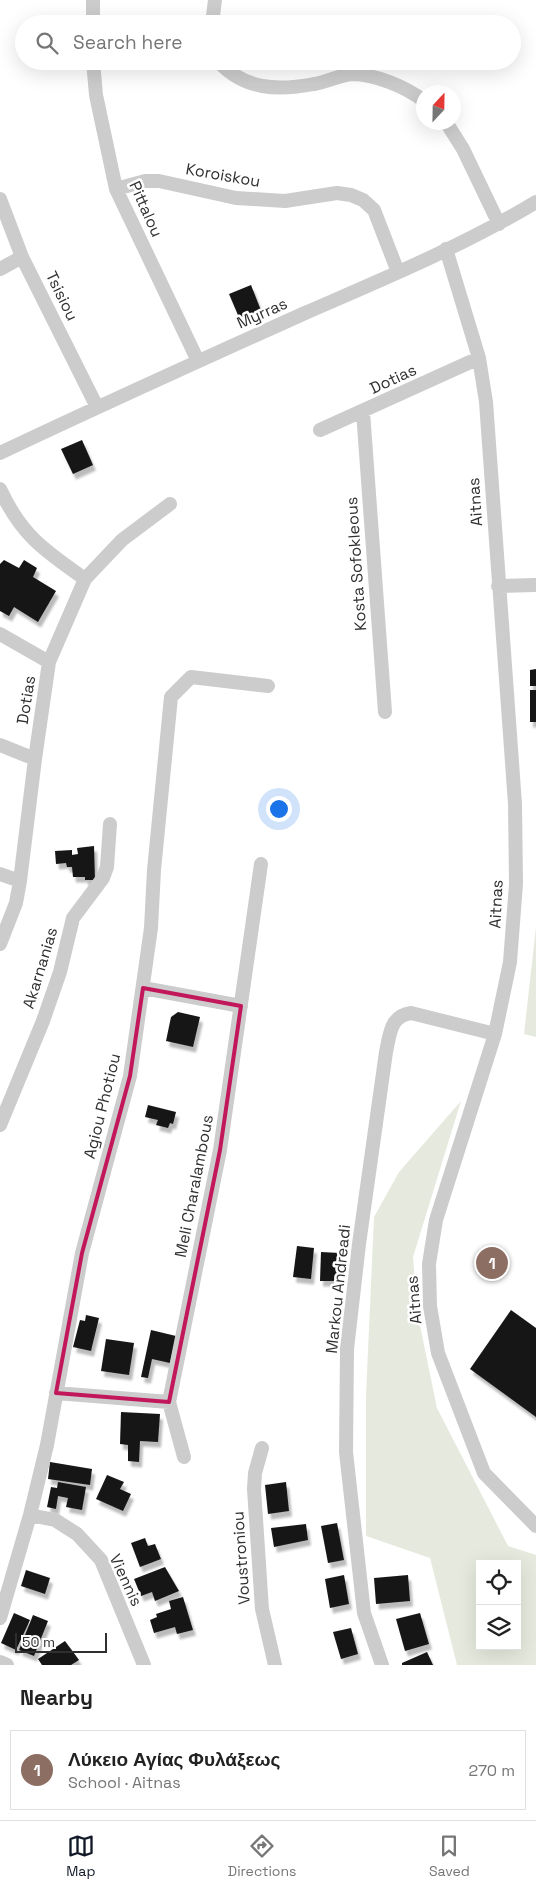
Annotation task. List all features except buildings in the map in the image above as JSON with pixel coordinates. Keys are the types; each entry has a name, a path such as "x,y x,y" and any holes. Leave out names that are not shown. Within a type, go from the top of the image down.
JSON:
{"street":[{"path":"93,0 93,15"},
{"path":"213,15 215,0"},
{"name":"Pittalou","path":"94,70 96,95 116,189 198,361"},
{"path":"228,70 242,82 273,88 314,84 352,74 386,81 416,97"},
{"path":"451,130 463,149 499,224"},
{"name":"Koroiskou","path":"116,189 144,181 159,181 236,198 285,201 337,193 351,195 362,200 374,210 398,272"},
{"name":"Tsisiou","path":"0,199 22,257 97,407"},
{"name":"Myrras","path":"0,453 198,361 398,272 499,224 536,202"},
{"name":"Aitnas","path":"446,249 479,358 486,402 515,804 516,884 510,962 495,1034 436,1220 429,1264 430,1306 438,1353 484,1473 536,1526"},
{"path":"0,269 22,257"},
{"name":"Dotias","path":"320,430 479,358"},
{"name":"Kosta Sofokleous","path":"363,412 385,712"},
{"path":"0,489 10,513 42,549 85,578"},
{"name":"Dotias","path":"0,944 16,903 20,881 49,662 85,578 122,540 170,504"},
{"path":"498,586 536,585"},
{"path":"0,634 49,662"},
{"name":"Agiou Photiou","path":"0,1618 30,1515 56,1393 82,1253 130,1076 151,928 171,697 191,677 268,686"},
{"path":"0,745 35,759"},
{"name":"Akarnanias","path":"0,1125 43,1020 60,972 73,918 103,878 107,867 110,824"},
{"name":"Meli Charalambous","path":"169,1402 220,1150 261,864"},
{"path":"0,874 20,881"},
{"path":"143,988 241,1006"},
{"name":"Markou Andreadi","path":"382,1665 364,1613 346,1443 347,1349 359,1244 386,1052 394,1021 402,1015 411,1013 495,1034"},
{"path":"56,1393 169,1402 184,1457"},
{"name":"Voustroniou","path":"262,1448 255,1473 254,1490 262,1609 275,1665"},
{"name":"Viennis","path":"30,1515 55,1520 77,1534 101,1560 144,1665"},
{"path":"0,1662 7,1665"}],"highlighted area":[{"path":"143,988 241,1006 220,1150 169,1402 56,1393 82,1253 130,1076"}],"shaded area":[{"path":"536,927 536,1037 524,1034"},
{"path":"461,1101 413,1257 417,1311 437,1408 508,1546 536,1555 536,1665 457,1665 430,1558 366,1536 366,1395 374,1217 399,1172"}],"place":[{"name":"Λύκειο Αγίας Φυλάξεως","path":"492,1263"}]}
